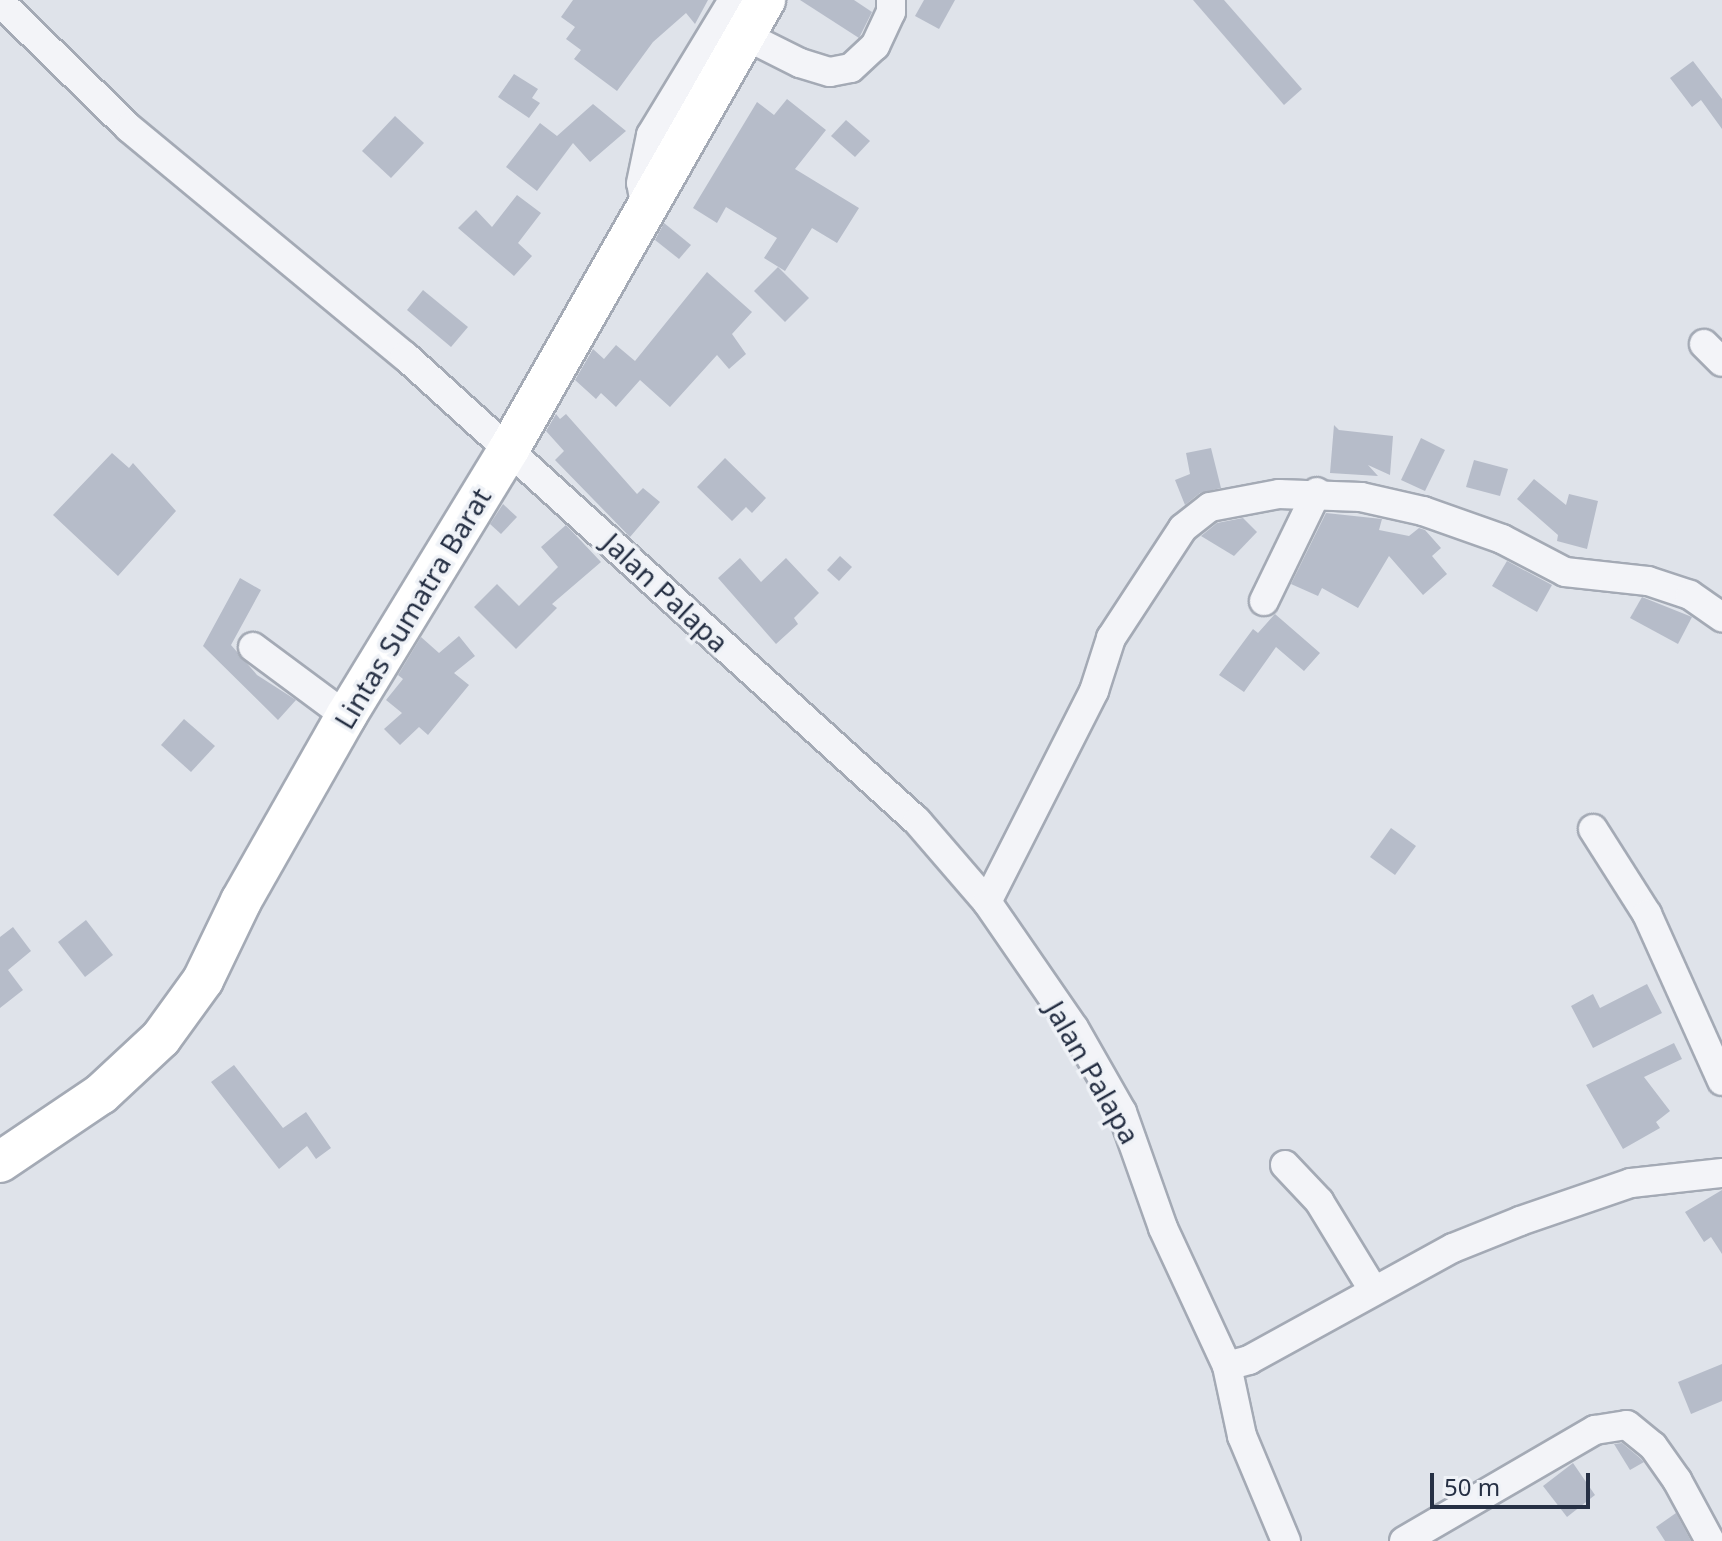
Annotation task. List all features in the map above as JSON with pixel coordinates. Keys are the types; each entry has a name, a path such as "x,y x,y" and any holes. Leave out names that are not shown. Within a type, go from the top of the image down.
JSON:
{"highway":[{"name":"Lintas Sumatra Barat","path":"0,1162 101,1094 161,1038 203,980 241,901 346,716 509,449 646,210 740,18 765,0"}],"street":[{"path":"740,18 800,63 830,72 851,68 875,46 891,12 891,0"},
{"name":"Jalan Palapa","path":"0,2 129,128 405,356 917,821 987,902 1074,1028 1122,1112 1163,1228 1227,1366 1242,1436 1286,1541"},
{"path":"1264,601 1317,492"},
{"path":"987,902 1094,691 1111,638 1183,528 1210,507 1317,492 1423,511 1515,544 1565,572 1648,581 1690,595 1722,617"},
{"path":"253,647 346,716"},
{"path":"1593,829 1647,914 1722,1081"},
{"path":"1285,1165 1319,1201 1374,1291"},
{"path":"1227,1366 1249,1360 1453,1248 1617,1188 1722,1173"},
{"path":"1404,1541 1595,1430 1627,1425 1653,1446 1677,1480 1710,1541"}],"building":[{"path":"573,0 708,0 695,24 686,13 653,42 617,91 574,59 581,50 566,39 575,27 561,17"},
{"path":"800,0 854,0 872,12 859,38"},
{"path":"924,0 955,0 939,29 915,16"},
{"path":"1193,0 1224,0 1302,89 1284,105"},
{"path":"1693,61 1722,99 1722,129 1701,100 1692,107 1670,78"},
{"path":"514,74 538,89 532,98 540,103 529,118 498,97"},
{"path":"787,99 826,130 795,169 859,208 837,243 812,228 785,271 764,258 777,238 726,207 717,223 693,208 757,102 774,115"},
{"path":"593,104 626,131 590,162 573,143 537,191 506,167 540,123 557,136"},
{"path":"395,116 424,143 391,178 362,151"},
{"path":"846,120 870,141 855,157 831,136"},
{"path":"517,195 541,213 518,243 532,256 514,276 458,228 476,210 492,227"},
{"path":"664,223 691,245 679,259 655,240"},
{"path":"778,267 809,298 785,322 754,291"},
{"path":"707,272 752,312 732,334 746,354 729,369 717,355 670,407 640,380 616,407 601,393 596,399 575,380 593,349 604,359 616,345 635,361"},
{"path":"423,290 468,327 451,347 407,310"},
{"path":"556,414 560,419 566,414 637,494 643,488 660,502 630,537 555,460 564,451 546,431"},
{"path":"1334,425 1339,430 1393,436 1390,475 1368,465 1378,476 1330,473"},
{"path":"1421,438 1445,450 1425,491 1401,480"},
{"path":"1211,448 1221,488 1200,493 1185,505 1175,480 1190,474 1186,453"},
{"path":"112,453 129,468 133,463 176,511 118,576 53,515"},
{"path":"725,458 766,498 752,513 746,507 732,521 697,487"},
{"path":"1474,460 1508,469 1500,496 1466,487"},
{"path":"1534,479 1566,505 1569,494 1598,501 1587,549 1557,541 1558,535 1517,499"},
{"path":"503,504 517,517 501,534 490,524"},
{"path":"1326,513 1382,519 1379,530 1409,536 1419,528 1425,530 1441,548 1432,556 1447,574 1423,595 1389,556 1358,608 1322,588 1318,596 1291,584"},
{"path":"1243,518 1257,532 1234,556 1201,536 1217,523"},
{"path":"566,525 601,562 552,604 557,608 516,649 474,607 497,584 519,606 558,567 541,547"},
{"path":"840,556 852,567 839,581 827,570"},
{"path":"740,558 761,582 786,558 819,593 794,618 798,624 776,644 718,578"},
{"path":"1507,561 1552,585 1537,612 1492,586"},
{"path":"240,578 261,590 231,645 257,675 296,700 278,720 203,646"},
{"path":"1642,597 1692,617 1678,644 1630,618"},
{"path":"1275,614 1320,653 1304,671 1276,647 1244,692 1219,675 1253,629 1258,633"},
{"path":"459,636 475,656 454,673 469,685 428,735 419,727 400,745 384,729 402,713 386,700 403,679 398,675 421,637 439,653"},
{"path":"184,719 215,746 191,772 161,745"},
{"path":"1391,828 1416,846 1395,875 1370,857"},
{"path":"86,920 113,955 85,977 58,942"},
{"path":"13,927 31,951 8,970 23,990 0,1008 0,937"},
{"path":"1647,984 1662,1013 1593,1048 1571,1006 1593,994 1600,1008"},
{"path":"1674,1043 1682,1059 1644,1077 1670,1111 1656,1122 1660,1128 1623,1149 1586,1085"},
{"path":"234,1065 283,1128 306,1112 331,1148 316,1159 307,1146 279,1169 211,1082"},
{"path":"1722,1190 1722,1254 1711,1237 1704,1242 1685,1212"},
{"path":"1722,1364 1722,1401 1691,1414 1678,1382"},
{"path":"1622,1443 1644,1462 1630,1470 1614,1444"},
{"path":"1573,1463 1595,1495 1567,1517 1543,1486"},
{"path":"1676,1513 1691,1541 1665,1541 1656,1527"}]}
